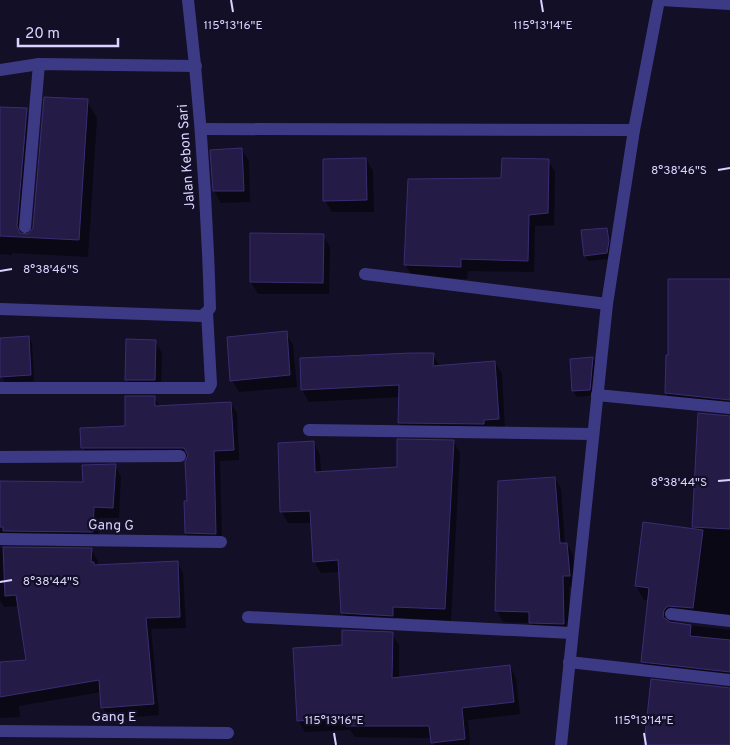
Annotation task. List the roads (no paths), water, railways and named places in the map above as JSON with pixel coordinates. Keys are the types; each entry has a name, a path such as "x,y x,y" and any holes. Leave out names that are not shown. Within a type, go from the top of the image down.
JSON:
{"street":[{"name":"Jalan Kebon Sari","path":"0,388 209,388 211,384 207,228 196,66 188,0"},
{"path":"561,745 607,304 634,130 660,0 730,4"},
{"path":"0,70 39,64 196,66"},
{"path":"25,227 39,64"},
{"path":"201,129 634,130"},
{"path":"365,274 607,304"},
{"path":"0,309 202,316 208,312"},
{"path":"597,395 730,408"},
{"path":"309,430 593,434"},
{"path":"0,457 180,456"},
{"name":"Gang G","path":"0,540 221,542"},
{"path":"671,614 730,621"},
{"path":"248,617 572,633"},
{"path":"569,662 730,680"},
{"name":"Gang E","path":"0,731 228,733"}]}
